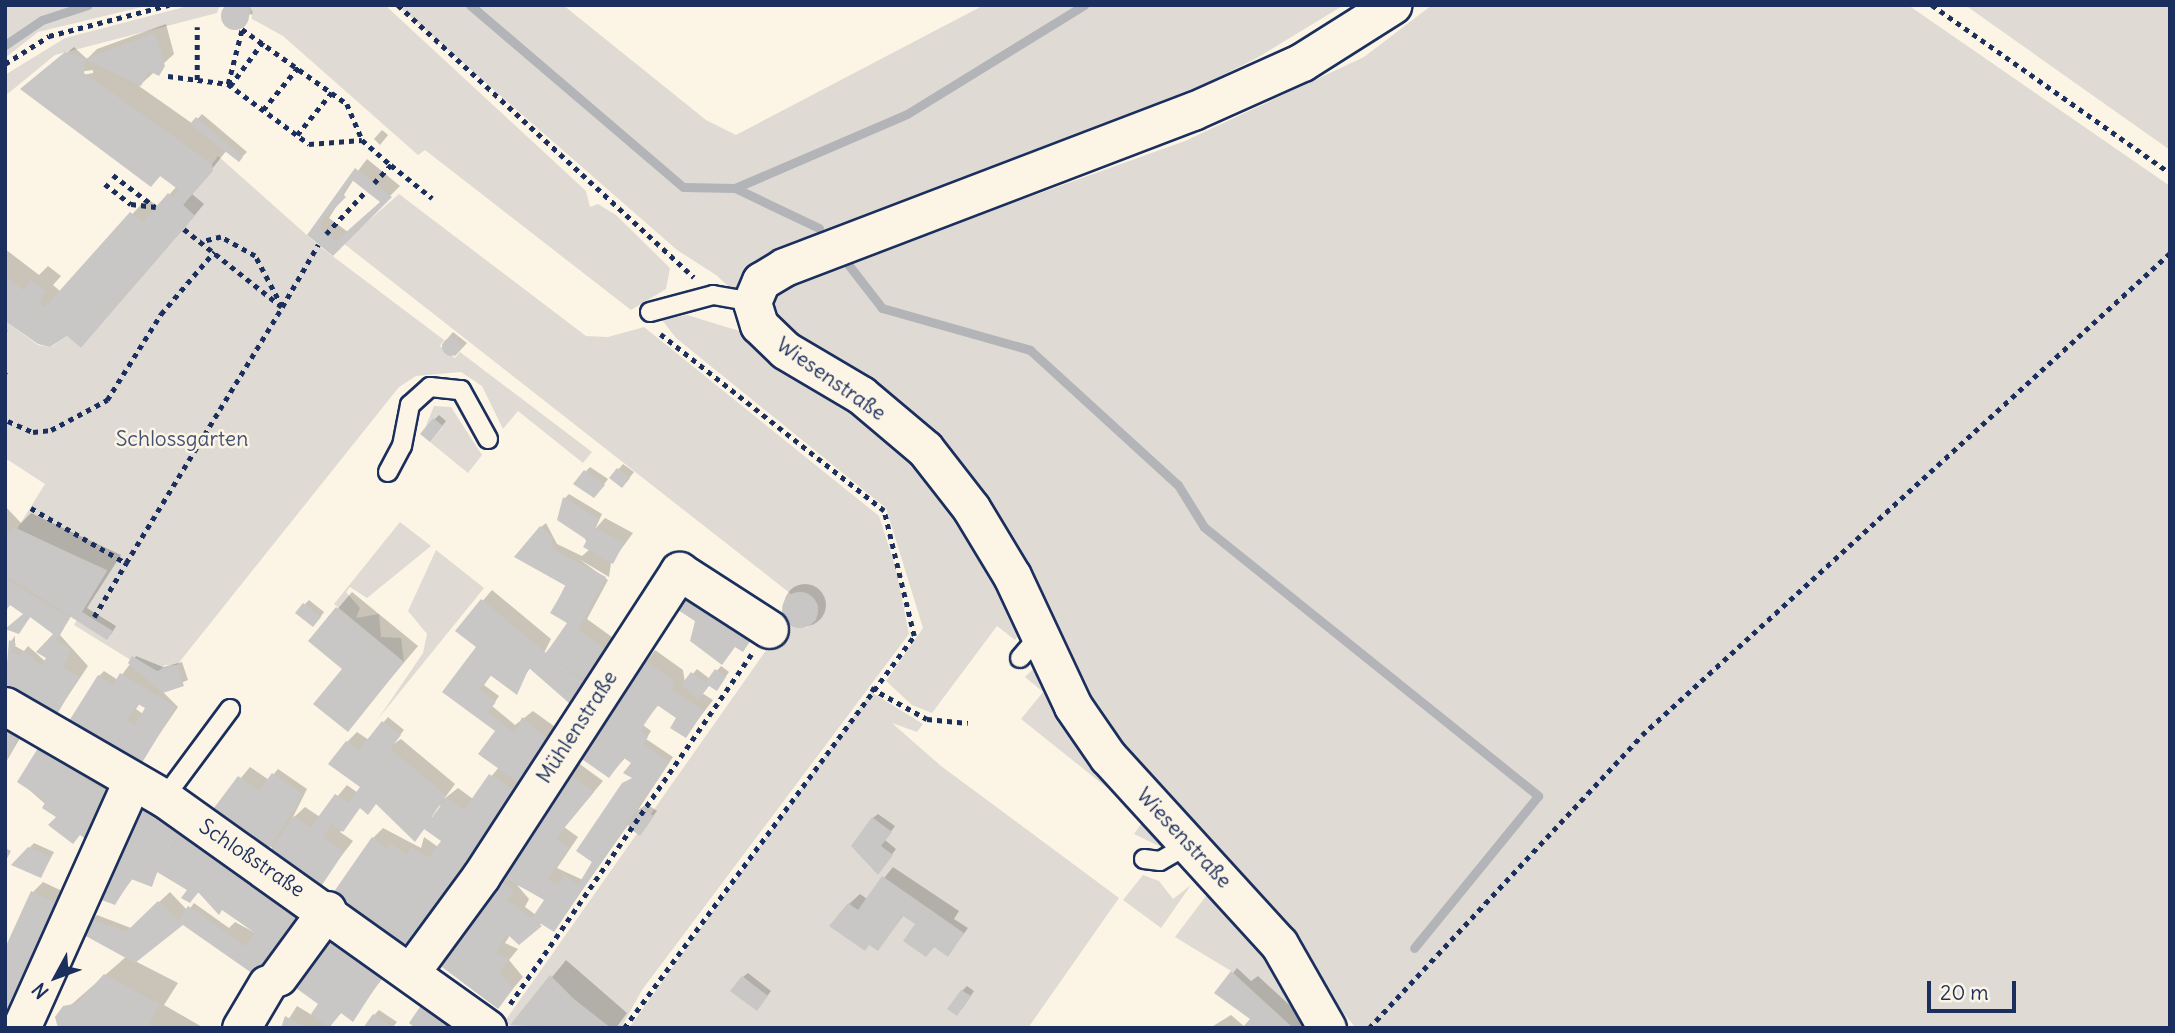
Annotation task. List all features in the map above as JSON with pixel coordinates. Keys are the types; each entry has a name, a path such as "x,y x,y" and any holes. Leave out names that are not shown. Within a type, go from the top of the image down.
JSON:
{"street":[{"path":"752,302 761,281 783,267 1193,111 1302,62 1392,5"},
{"name":"Wiesenstraße","path":"752,302 759,325 785,350 861,395 925,449 971,508 1029,648 1108,757 1279,944 1327,1028"},
{"name":"Mühlenstraße","path":"412,970 481,876 680,571 769,629"},
{"name":"Schloßstraße","path":"5,706 164,798 490,1025"},
{"path":"21,1028 132,780"},
{"path":"241,1028 273,980 327,910"}],"lane":[{"path":"650,312 713,295 752,302"},
{"path":"388,472 402,446 410,405 430,387 461,390 488,439"},
{"path":"164,798 230,709"},
{"path":"1144,859 1160,861 1190,844"}],"path":[{"path":"5,64 49,37 169,5"},
{"path":"398,5 713,295"},
{"path":"1932,5 2170,173"},
{"path":"197,27 197,80"},
{"path":"229,85 242,29 265,39 346,104 362,140 432,198"},
{"path":"229,85 265,39"},
{"path":"263,110 299,65"},
{"path":"168,76 229,85 309,144 362,140"},
{"path":"297,135 332,92"},
{"path":"374,183 391,165"},
{"path":"105,184 131,204 156,207 113,175"},
{"path":"326,234 366,191"},
{"path":"184,229 282,307"},
{"path":"201,242 221,237 255,256 282,307"},
{"path":"94,617 318,245"},
{"path":"8,421 33,432 51,430 107,400 161,314 214,252"},
{"path":"1369,1028 1642,735 2170,253"},
{"path":"31,508 126,563"},
{"path":"490,1025 769,629"},
{"path":"871,688 927,719 968,723"}],"green space":[{"path":"5,5 150,5 38,32 5,58"},
{"path":"192,5 220,5 217,13 55,55 5,96 5,75 65,38"},
{"path":"250,5 385,5 586,191 590,207 598,204 616,215 670,268 666,289 631,310 425,150 418,155 283,36 252,19"},
{"path":"397,5 563,5 706,120 736,135 984,5 1344,5 1257,58 1099,137 844,236 860,258 1185,141 1364,57 1432,5 1908,5 2170,186 2170,1028 1356,1028 1137,769 1081,686 1000,533 716,275 677,250"},
{"path":"1965,5 2170,5 2170,150"},
{"name":"Schlossgarten","path":"218,156 318,245 444,340 440,346 455,358 460,352 592,452 583,463 518,411 503,429 482,386 461,372 416,376 399,387 177,665 165,665 155,675 74,625 107,570 17,529 45,484 5,458 5,321 38,345 51,347 67,336 81,348 195,216 183,205"},
{"path":"399,194 586,336 608,337 644,327 879,516 896,569 909,634 642,990 621,1028 513,1028 505,1021 786,622 806,628 816,620 818,605 808,594 791,594 343,243"},
{"path":"687,315 746,333 903,444 968,518 1022,632 1015,640 997,626 932,713 912,705 886,681 923,628 886,508 676,338 662,320"},
{"path":"434,406 451,407 482,455 468,473 430,442 443,427 433,418 425,428"},
{"path":"400,522 431,546 367,598 350,587 346,592 360,608 356,618 379,614 381,637 401,638 404,662 334,604"},
{"path":"436,550 484,588 378,719 423,653 427,634 408,611"},
{"path":"1034,668 1167,842 1161,847 1134,834 1145,818 1021,719 1043,692 1025,677"},
{"path":"871,692 923,724 917,732 892,723 941,766 1119,898 1028,1028 629,1028"},
{"path":"1143,875 1159,881 1173,899 1191,885 1161,928 1123,900"},
{"path":"1215,884 1266,943 1309,1028 1293,1028 1231,971 1175,937"}],"building":[{"path":"235,2 245,6 249,16 245,26 235,30 225,26 221,16 225,6"},
{"path":"155,33 165,66 159,76 149,71 141,86 85,59"},
{"path":"65,52 85,59 84,73 212,164 213,171 183,205 195,216 81,348 67,336 50,347 38,344 5,321 5,276 23,290 31,280 46,292 39,302 45,307 130,212 143,222 168,193 173,197 179,190 160,176 151,187 20,89"},
{"path":"196,117 243,157 239,162 190,124"},
{"path":"355,168 392,197 333,256 307,235","holes":["352,180 380,202 336,241 320,229 322,221 346,197 342,193"]},
{"path":"451,338 457,341 460,347 457,353 451,356 445,353 442,347 445,341"},
{"path":"433,418 443,426 430,442 420,434"},
{"path":"617,468 630,478 622,488 609,478"},
{"path":"584,470 605,485 594,498 573,484"},
{"path":"563,497 598,519 594,527 624,543 613,564 583,547 587,540 557,520"},
{"path":"540,526 551,536 553,549 606,577 578,630 614,655 593,686 548,655 592,688 577,710 529,668 517,695 490,675 479,689 496,702 488,712 515,734 522,717 553,743 523,786 478,754 495,731 442,692 476,647 455,631 481,599 546,653 567,623 550,613 566,586 514,557"},
{"path":"14,527 107,571 82,612 113,631 107,640 5,575 5,538"},
{"path":"5,578 70,618 56,640 71,649 63,668 79,677 56,716 5,687 9,640 16,644 12,651 19,655 22,650 41,666 46,658 36,652 53,634 30,617 19,634 5,629 23,614 10,605 5,612"},
{"path":"691,592 755,634 743,652 735,647 722,665 690,641 695,621 678,610"},
{"path":"800,592 813,597 818,610 813,623 800,628 787,623 782,610 787,597"},
{"path":"303,603 321,617 313,627 295,613"},
{"path":"336,607 404,662 348,732 313,704 342,669 308,641"},
{"path":"132,656 157,671 177,665 184,686 163,693 128,663"},
{"path":"643,659 674,680 671,690 704,711 686,738 670,728 676,718 657,705 640,731 648,737 643,744 669,762 554,932 532,918 544,900 507,879 504,883 514,890 507,900 542,926 519,945 507,934 496,953 509,959 500,971 513,989 498,1009 438,964 565,771 594,792 556,838 569,848 548,879 558,885 565,875 578,885 592,862 576,851 622,783 632,778 623,773 631,763 624,758 609,778 576,755 589,736 616,753 590,734"},
{"path":"715,669 726,677 717,691 709,686 699,699 681,685 691,672 705,683"},
{"path":"120,673 176,707 140,766 69,721 98,675 113,685","holes":["138,704 145,708 135,725 127,720"]},
{"path":"382,721 401,735 390,749 446,795 428,823 446,798 464,810 489,774 519,793 411,949 333,893 372,837 386,848 390,843 406,855 412,847 428,858 441,841 424,829 415,842 376,804 368,815 360,808 343,832 332,824 323,837 344,852 322,885 271,849 294,816 310,828 335,794 348,803 360,787 328,764 346,741 359,750"},
{"path":"5,730 18,737 5,763"},
{"path":"38,748 113,797 88,841 80,835 73,844 48,825 56,817 42,808 46,801 17,782"},
{"path":"272,773 303,794 270,848 214,808 238,776 259,791"},
{"path":"142,806 183,829 156,871 184,830 306,914 259,978 183,925 135,963 84,935 91,919 126,932 158,901 178,921 188,906 246,946 255,933 222,910 219,915 198,892 190,903 181,898 187,890 157,872 152,887 131,879 115,905 99,899"},
{"path":"641,808 654,816 640,836 628,827"},
{"path":"872,817 892,832 881,846 893,855 878,875 851,846"},
{"path":"28,847 51,857 41,878 11,865"},
{"path":"882,876 964,933 948,957 934,947 926,957 903,941 915,924 903,916 878,951 869,945 865,951 829,926 848,903 858,910"},
{"path":"31,891 68,909 5,1028 5,948"},
{"path":"333,934 386,971 353,1022 341,1013 329,1028 311,1014 318,1004 296,988"},
{"path":"1231,971 1293,1028 1242,1028 1250,1019 1214,993"},
{"path":"104,974 159,1004 148,1028 58,1028 55,1017 63,1006 78,1003"},
{"path":"550,975 574,999 611,1028 510,1025"},
{"path":"742,976 768,996 757,1011 730,991"},
{"path":"961,990 971,996 957,1016 947,1009"},
{"path":"424,1001 468,1028 415,1028 409,1023"},
{"path":"373,1014 394,1028 363,1028"},
{"path":"285,1016 307,1028 281,1028"}],"waterway":[{"path":"5,45 42,20 88,5"},
{"path":"470,5 683,187 735,188 819,228"},
{"path":"735,188 907,114 1084,5"},
{"path":"844,259 882,308 1030,350 1178,485 1204,527 1538,796 1414,948"}]}
